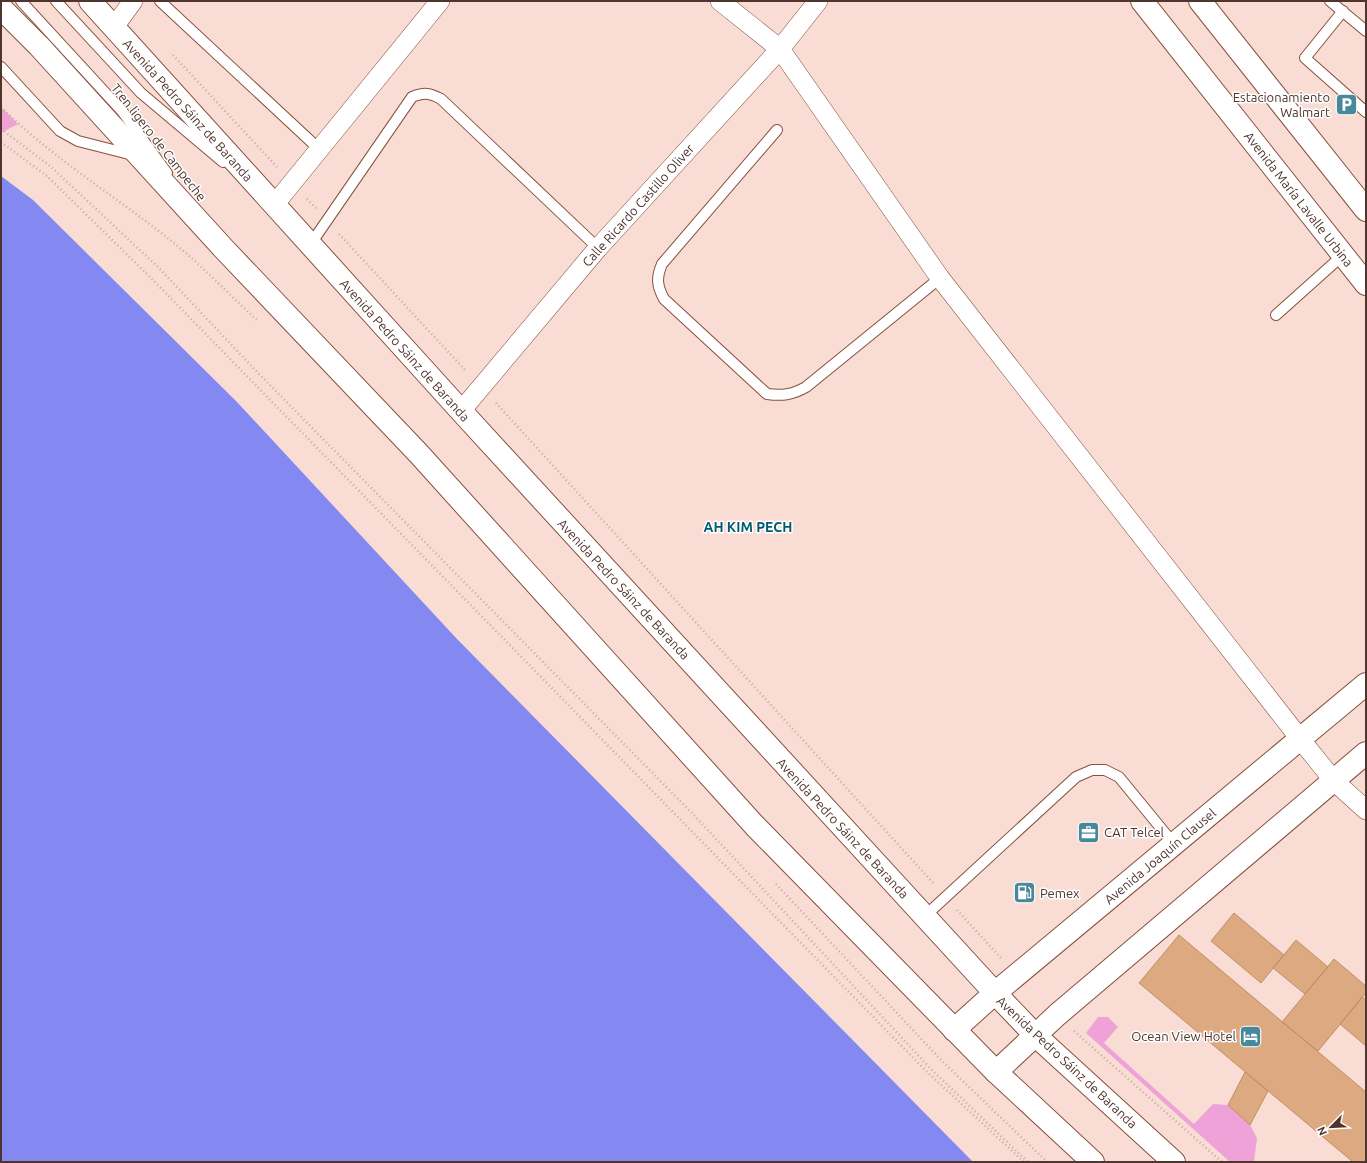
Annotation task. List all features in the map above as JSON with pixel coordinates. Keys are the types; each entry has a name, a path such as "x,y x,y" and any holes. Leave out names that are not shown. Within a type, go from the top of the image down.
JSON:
{"main road":[{"name":"Avenida Pedro Sáinz de Baranda","path":"90,1 461,411 995,993 1035,1035 1174,1162"},
{"name":"Avenida María Lavalle Urbina","path":"1142,1 1366,284"},
{"path":"1200,1 1366,210"},
{"path":"1,8 39,46 224,249 419,454 755,826 996,1072 1093,1162"},
{"name":"Avenida Joaquín Clausel","path":"954,1030 1016,975 1301,740 1366,684"},
{"path":"996,1072 1057,1015 1366,753"}],"street":[{"path":"114,27 133,1"},
{"path":"274,204 440,1"},
{"path":"720,1 780,49 940,278 1301,740 1334,781 1366,810"},
{"name":"Calle Ricardo Castillo Oliver","path":"461,411 598,248 780,49 818,1"}],"lane":[{"name":"Tren ligero de Campeche","path":"21,1 122,111 224,249"},
{"name":"Tren ligero de Campeche","path":"56,1 141,93 274,204"},
{"path":"160,1 319,149"},
{"path":"1330,1 1366,31"},
{"path":"1343,11 1305,58 1366,112"},
{"path":"1,67 60,131 78,141 138,156"},
{"path":"310,245 412,97 422,93 431,94 441,99 598,248"},
{"path":"777,130 662,264 657,276 658,288 664,299 767,394 782,396 795,394 806,387 940,278"},
{"path":"1276,315 1343,255"},
{"path":"925,916 1076,777 1092,770 1105,770 1119,777 1174,844"}],"path":[{"path":"172,54 481,386 1016,975"},
{"path":"1,107 18,124 57,156 171,240 262,326"},
{"path":"1,129 50,166 160,268 257,372 691,812 931,1069 1028,1162"},
{"path":"1,142 46,176 153,280 927,1072 1024,1162"},
{"path":"775,883 942,1061 1048,1162"},
{"path":"1057,1015 1222,1162"}],"shaded area":[{"path":"1,107 18,124 1,133"},
{"path":"1098,1017 1108,1017 1118,1027 1104,1043 1194,1124 1213,1104 1228,1105 1250,1125 1257,1138 1254,1162 1230,1162 1086,1033"}],"water":[{"path":"1,176 33,200 237,402 457,639 973,1162 1,1162"}],"building":[{"path":"1234,913 1284,955 1261,983 1211,941"},
{"name":"Ocean View Hotel","path":"1179,935 1366,1092 1366,1162 1353,1162 1139,983"},
{"path":"1296,940 1328,967 1305,994 1273,968"},
{"path":"1334,959 1366,986 1366,993 1318,1051 1282,1022"},
{"path":"1362,997 1366,1000 1366,1046 1340,1024"},
{"path":"1245,1072 1268,1091 1250,1125 1228,1105"}],"place":[{"name":"Estacionamiento Walmart","path":"1346,104"},
{"name":"CAT Telcel","path":"1088,832"},
{"name":"Pemex","path":"1024,893"},
{"name":"Ocean View Hotel","path":"1251,1036"}],"district":[{"name":"AH KIM PECH","path":"748,527"}]}
